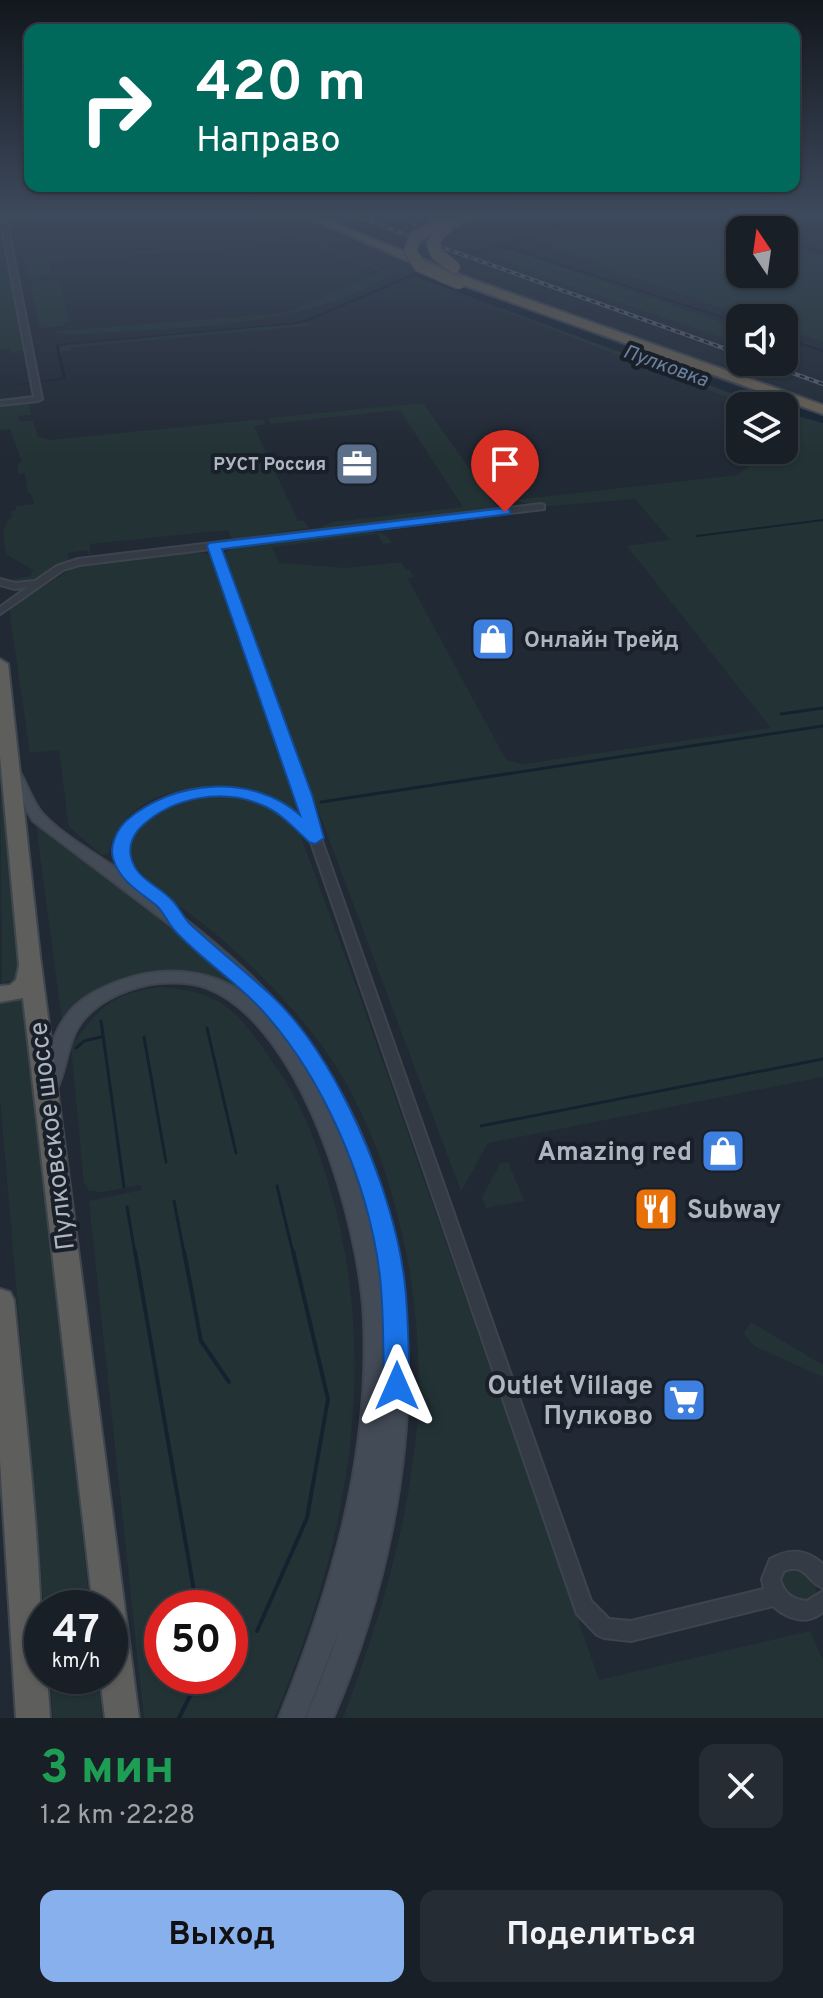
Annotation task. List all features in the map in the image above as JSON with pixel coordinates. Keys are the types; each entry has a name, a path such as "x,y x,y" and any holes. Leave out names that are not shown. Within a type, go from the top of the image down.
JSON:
{"highway":[{"path":"505,293 823,411"},
{"path":"508,293 823,402"},
{"name":"Пулковское шоссе","path":"0,664 29,956 107,1590"},
{"path":"0,994 16,992 27,983 29,956"},
{"path":"0,1300 2,1359 18,1495 33,1718"},
{"path":"119,1694 122,1718"}],"main road":[{"path":"11,769 21,783 29,808 38,818 180,925 268,1004 318,1070 370,1183 392,1278 398,1361 395,1436 383,1510 349,1645 319,1718"},
{"path":"47,1097 60,1039 77,1014 106,993 133,982 160,977 194,978 222,987 255,1013 297,1070 334,1138 350,1182 368,1259 376,1329 372,1432 359,1515 312,1673 292,1718"}],"street":[{"path":"0,403 38,399 18,293"},
{"path":"0,582 21,586 78,562 541,507"},
{"path":"214,546 584,1607 604,1628 631,1631 775,1596"},
{"path":"0,611 42,579"},
{"path":"180,925 166,904 137,883 122,860 121,847 128,828 150,810 174,798 203,792 246,794 277,806 315,838"},
{"path":"823,1579 809,1563 791,1559 777,1565 771,1579 775,1596 782,1603 800,1611 817,1607 823,1600"}],"shaded area":[{"path":"0,293 13,293 25,350 11,353 10,349 0,350"},
{"path":"33,293 62,293 70,322 64,322 64,326 40,328"},
{"path":"331,293 354,293 318,306 278,316 236,323 70,335 47,332 285,313"},
{"path":"593,293 637,293 726,324 726,339"},
{"path":"679,293 823,293 823,342 798,334 798,304 726,304 726,310"},
{"path":"499,309 730,392 726,392 726,397"},
{"path":"308,322 308,326 70,348 70,351 56,352 62,346"},
{"path":"423,403 497,508 319,528 333,522 463,507 400,410 271,424 268,418"},
{"path":"29,404 31,415 18,416 19,421 33,421 38,437 51,440 263,419 265,424 254,426 298,521 304,521 309,528 232,539 228,530 90,544 91,555 86,550 67,553 69,560 48,572 11,584 10,580 30,576 33,570 7,555 4,530 16,506 34,504 28,493 25,473 18,474 18,464 22,462 10,429 0,430 0,406"},
{"path":"798,416 823,423 823,1077 488,1143 461,1191 222,554 235,547 369,532 385,535 392,543 383,544 377,534 272,547 280,563 346,568 401,562 406,570 410,570 414,577 408,579 506,760 523,764 771,728 627,546 670,540 635,499 539,507 514,500 738,475 752,464 798,464"},
{"path":"194,552 212,555 308,821 304,822 270,796 248,790 199,787 151,800 132,813 117,830 109,853 102,855 69,827 59,750 30,753 9,607 75,567"},
{"path":"0,739 19,972 16,979 2,983"},
{"path":"229,794 252,799 279,813 301,837 599,1680 810,1631 823,1660 823,1718 343,1718 388,1580 411,1473 419,1386 411,1278 400,1223 384,1170 364,1119 339,1072 310,1030 264,978 212,931 153,885 126,855 133,830 150,812 176,801"},
{"path":"36,825 163,918 252,997 278,1026 310,1071 336,1119 357,1170 383,1279 389,1334 386,1444 361,1569 337,1653 313,1718 306,1718 336,1637 363,1526 381,1408 380,1305 367,1224 356,1185 326,1109 306,1073 265,1014 232,986 208,975 191,972 144,975 94,994 62,1020"},
{"path":"160,987 201,994 228,1008 250,1031 285,1080 310,1130 334,1203 348,1269 354,1335 354,1400 348,1465 336,1529 319,1593 299,1656 274,1718 144,1718 89,1201 142,1190 140,1185 103,1192 89,1191 84,1183 71,1046 108,1004 130,994"},
{"path":"24,996 88,1590 42,1590 0,1098 0,1002"},
{"path":"508,1162 524,1201 486,1208 482,1197 500,1164"},
{"path":"751,1322 823,1365 823,1377 754,1346 744,1333"},
{"path":"792,1568 813,1579 816,1594 808,1603 789,1601 778,1578 786,1569"},
{"path":"51,1694 100,1694 102,1718 53,1718"}],"water":[{"path":"373,293 297,324 58,345 66,379 0,387 63,378 56,345 292,323"}],"waterway":[{"name":"Пулковка","path":"470,293 740,392"},
{"path":"648,293 726,318"},
{"path":"798,343 823,351"},
{"name":"Пулковка","path":"798,412 823,419"},
{"path":"697,536 823,520"},
{"path":"781,714 823,708"},
{"path":"321,802 823,726"},
{"path":"101,1021 124,1187"},
{"path":"207,1028 236,1153"},
{"path":"76,1048 84,1041 101,1037"},
{"path":"144,1037 166,1162"},
{"path":"481,1126 823,1059"},
{"path":"277,1186 293,1253"},
{"path":"174,1201 184,1253"},
{"path":"127,1207 135,1253"},
{"path":"135,1251 194,1590"},
{"path":"184,1251 201,1341 229,1382"},
{"path":"257,1631 307,1518 328,1399 293,1251"},
{"path":"179,1718 191,1694"}],"railway":[{"path":"570,293 726,349"},
{"path":"798,375 823,384"}],"place":[{"name":"РУСТ Россия","path":"357,464"},
{"name":"Онлайн Трейд","path":"493,639"},
{"name":"Amazing red","path":"723,1151"},
{"name":"Subway","path":"656,1209"},
{"name":"Outlet Village Пулково","path":"684,1400"}],"route":[{"path":"397,1386 392,1278 382,1226 370,1183 334,1101 318,1070 268,1004 180,925 166,904 137,883 122,860 121,847 128,828 160,804 190,794 218,791 246,794 268,801 286,812 315,838 303,795 214,546 505,512"}]}
